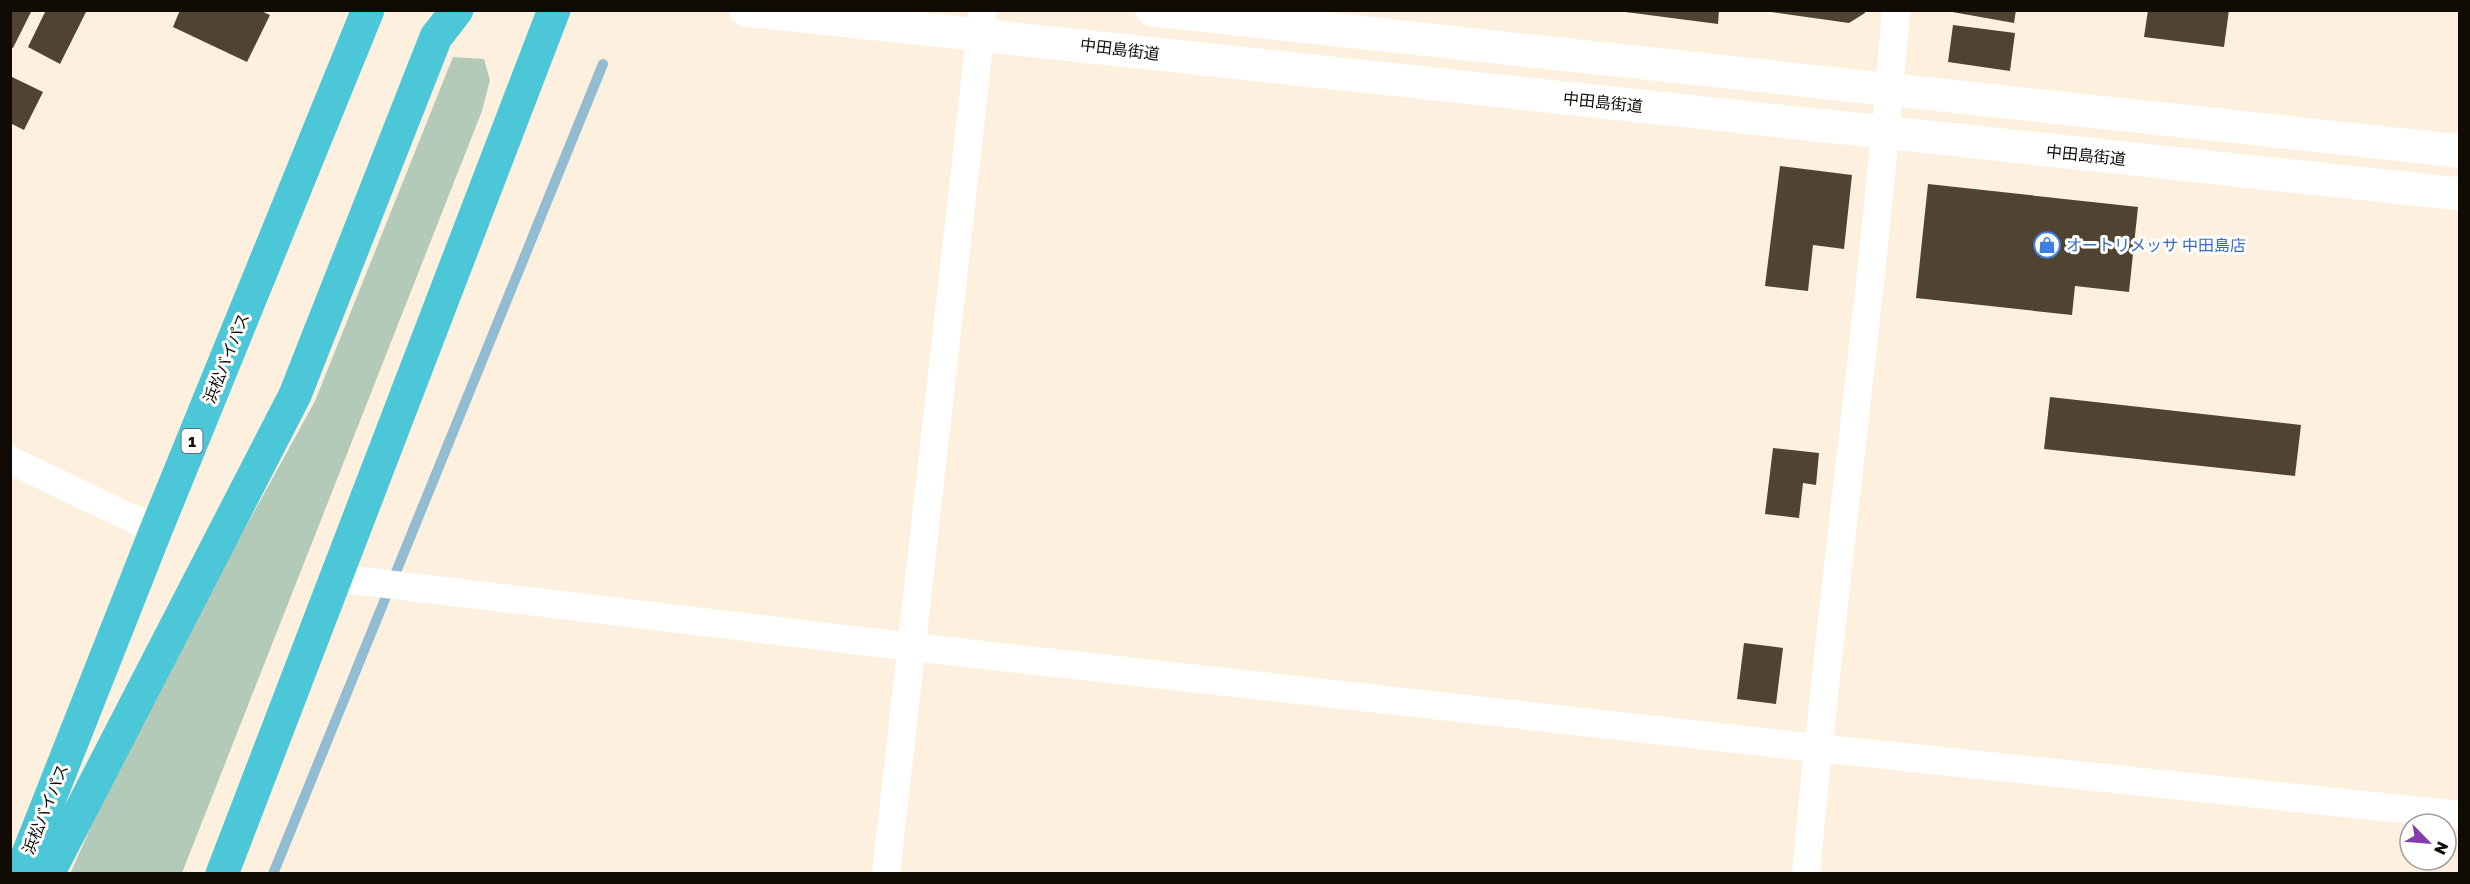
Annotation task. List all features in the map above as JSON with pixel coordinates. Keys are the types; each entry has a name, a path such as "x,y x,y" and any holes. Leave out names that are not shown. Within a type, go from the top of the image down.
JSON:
{"highway":[{"name":"浜松バイパス","path":"20,873 156,530 368,10"},
{"path":"48,873 295,395 436,37 457,10"},
{"path":"222,873 351,580 554,10"}],"street":[{"name":"中田島街道","path":"746,10 982,22 1885,133 2460,194"},
{"path":"1152,10 2460,151"},
{"path":"1806,873 1817,748 1885,133 1896,10"},
{"path":"886,873 982,22"},
{"path":"10,460 156,530"},
{"path":"351,580 1817,748 2460,815"}],"green space":[{"path":"453,57 484,59 490,80 482,111 182,873 70,874 132,734 315,401"}],"building":[{"path":"10,10 32,10 13,48 10,47"},
{"path":"46,10 87,10 60,64 28,47"},
{"path":"180,10 259,10 270,15 247,62 173,27"},
{"path":"1610,10 1719,10 1718,24"},
{"path":"1757,10 1865,10 1865,13 1849,23"},
{"path":"1941,10 2016,10 2014,23"},
{"path":"2148,10 2229,10 2224,47 2144,37"},
{"path":"1953,25 2015,33 2010,71 1948,62"},
{"path":"10,76 43,92 24,130 10,123"},
{"path":"1780,166 1852,175 1844,249 1813,245 1808,291 1765,286"},
{"path":"1928,184 2138,207 2129,292 2075,286 2072,315 1916,298"},
{"path":"2050,397 2301,425 2295,476 2044,449"},
{"path":"1773,448 1819,453 1816,485 1803,483 1799,518 1765,514"},
{"path":"1744,643 1783,648 1776,704 1737,699"}],"waterway":[{"path":"273,874 603,64"}],"place":[{"name":"オートリメッサ 中田島店","path":"2047,245"}]}
